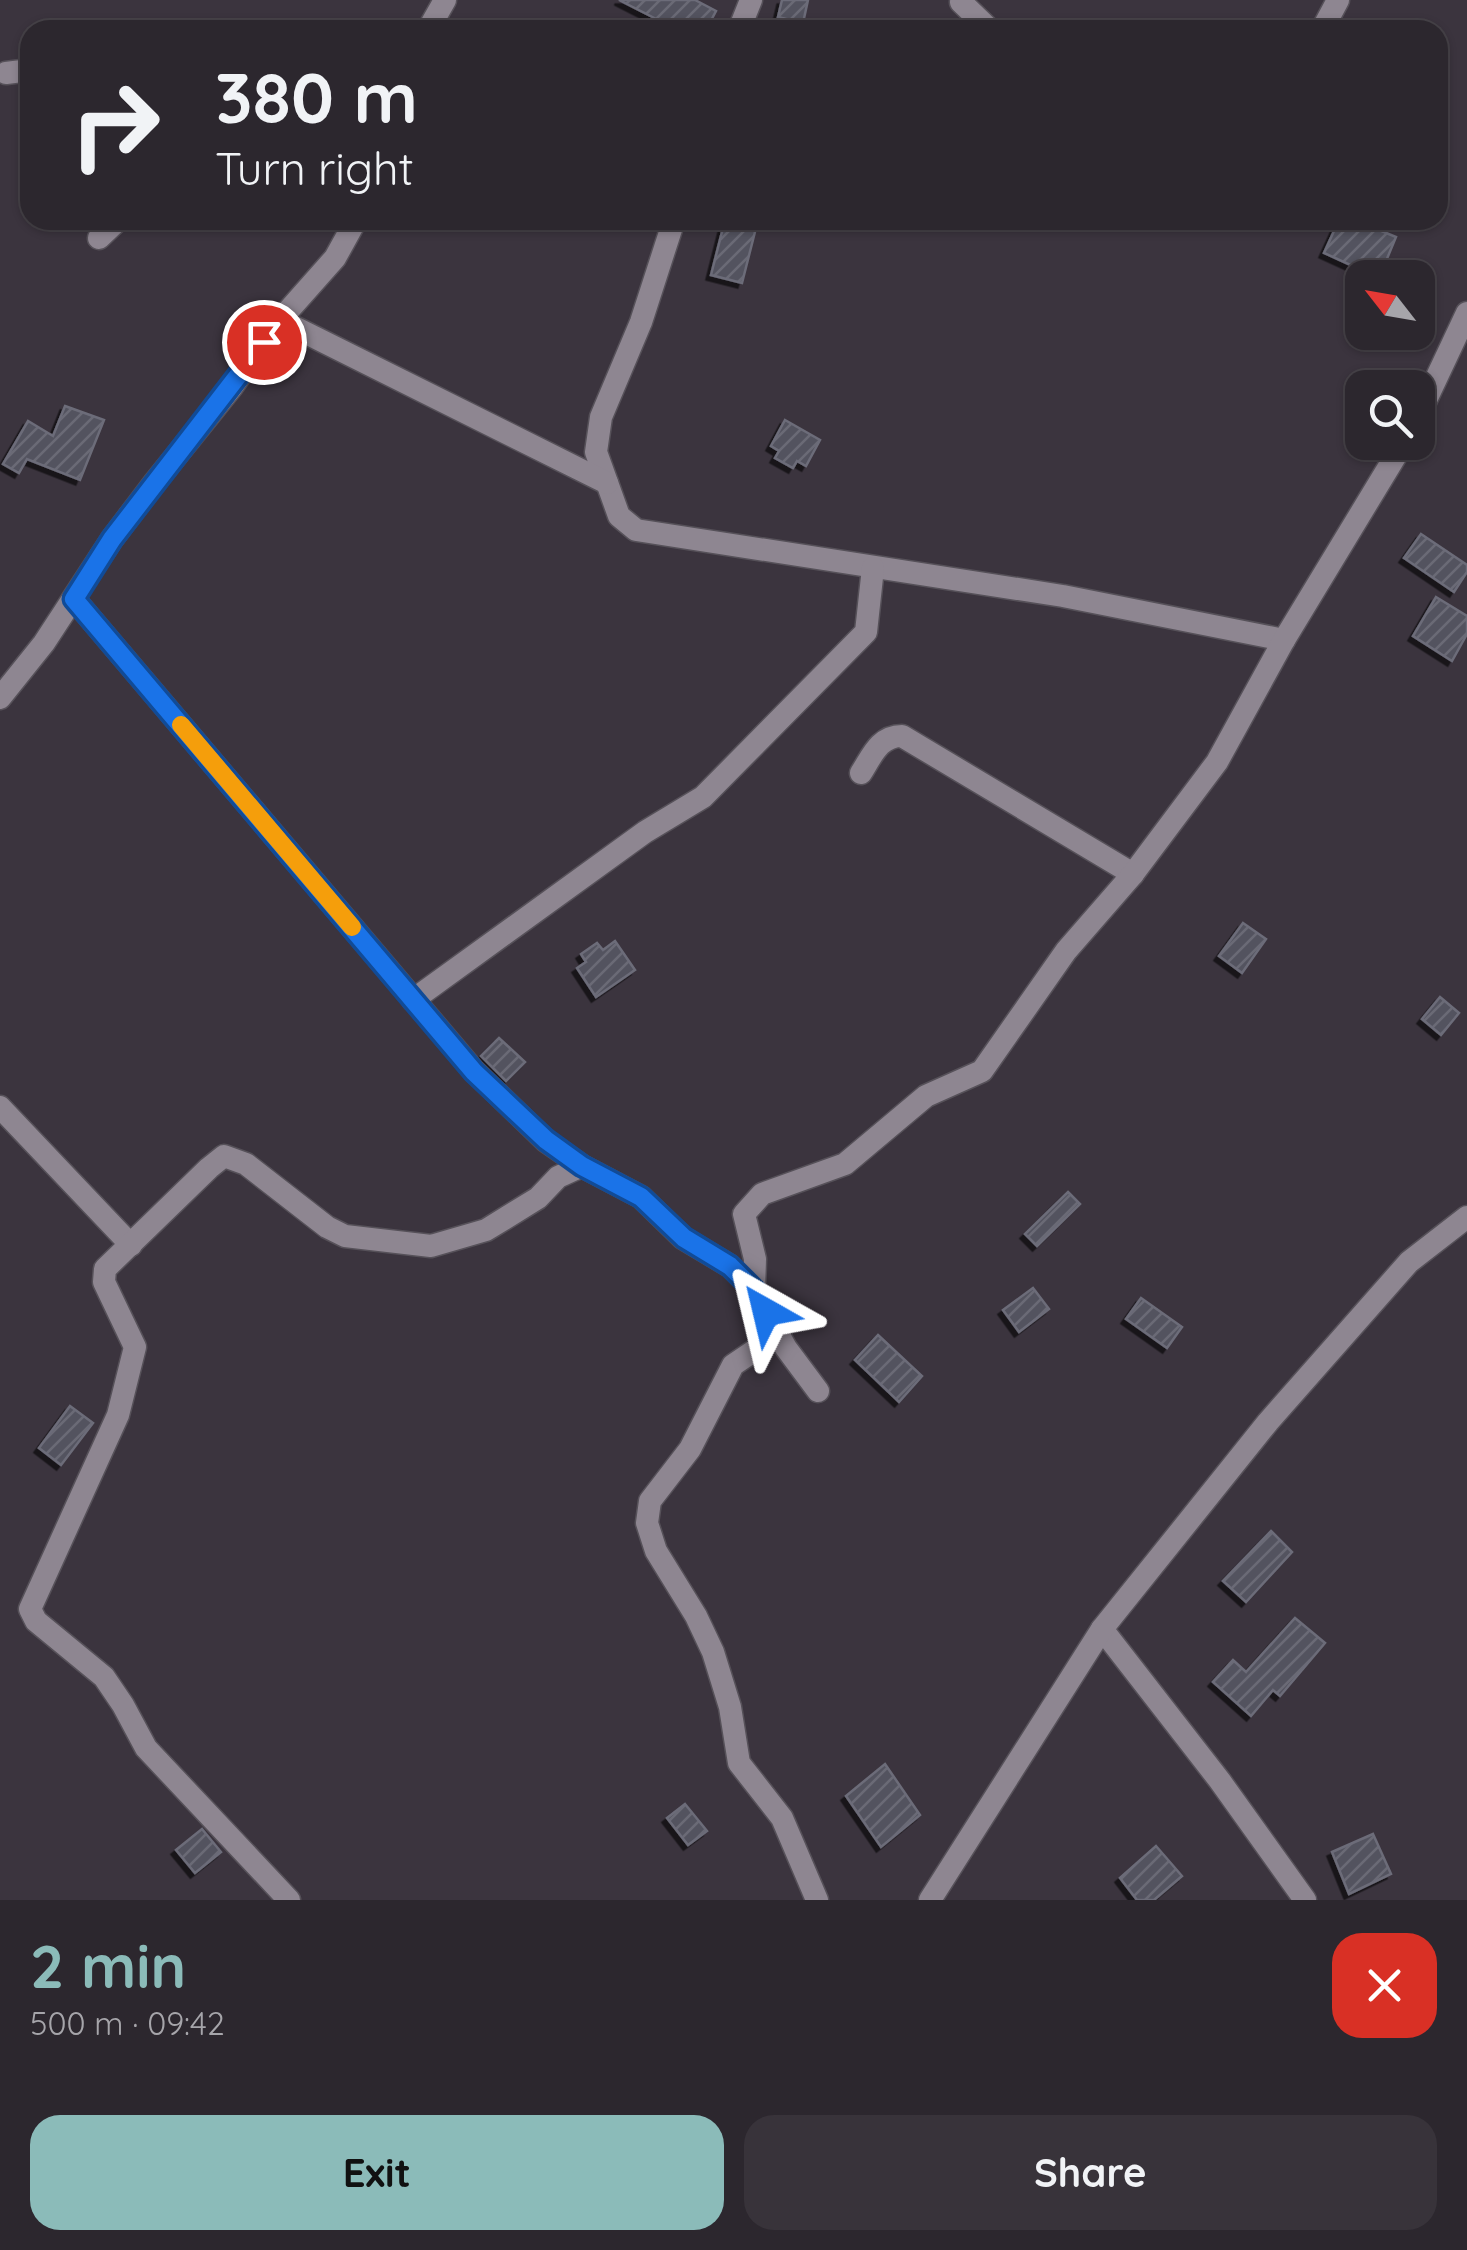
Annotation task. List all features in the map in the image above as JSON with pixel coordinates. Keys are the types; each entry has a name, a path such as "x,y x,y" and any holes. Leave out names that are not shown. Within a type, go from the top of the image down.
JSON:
{"street":[{"path":"961,2 980,20"},
{"path":"6,73 20,71"},
{"path":"99,238 107,230"},
{"path":"0,698 74,599 112,539 280,320 335,258 350,230"},
{"path":"671,230 640,322 601,417 596,452 619,516 636,530 1063,596 1284,640"},
{"path":"1435,381 1467,312"},
{"path":"280,320 607,483"},
{"path":"754,1290 755,1260 744,1214 762,1194 844,1164 926,1096 982,1071 1066,951 1133,874 1217,762 1284,640 1393,460"},
{"path":"414,1000 645,832 703,797 866,632 873,568"},
{"path":"74,599 474,1072 546,1140 582,1166 641,1197 684,1238 730,1266 754,1290 818,1390"},
{"path":"861,773 882,741 902,736 1133,874"},
{"path":"0,1108 131,1245"},
{"path":"288,1900 146,1748 104,1678 36,1621 30,1609 118,1415 135,1348 104,1282 105,1269 224,1156 246,1164 327,1227 345,1236 431,1246 486,1230 538,1198 558,1178 582,1166"},
{"path":"930,1900 1102,1629 1268,1422 1409,1262 1467,1217"},
{"path":"730,1266 755,1260"},
{"path":"779,1334 733,1365 690,1449 650,1501 647,1522 656,1551 713,1652 730,1707 738,1763 782,1818 817,1900"},
{"path":"1102,1629 1220,1781 1305,1900"}],"building":[{"path":"619,0 695,0 716,11 711,20 658,20"},
{"path":"782,0 808,0 804,20 778,17"},
{"path":"722,230 755,230 742,283 711,275"},
{"path":"1334,230 1379,230 1396,237 1386,260 1345,263 1324,253"},
{"path":"65,406 104,420 80,480 27,459 19,473 3,464 28,421 53,436"},
{"path":"785,420 820,440 806,466 797,461 793,468 775,458 779,451 771,446"},
{"path":"1421,534 1467,565 1467,572 1454,592 1404,558"},
{"path":"1436,597 1467,616 1467,634 1452,661 1413,636"},
{"path":"1243,923 1266,939 1242,973 1219,956"},
{"path":"615,941 635,970 596,997 577,968 586,962 581,954 597,943 603,950"},
{"path":"1440,997 1459,1013 1441,1035 1422,1019"},
{"path":"499,1038 525,1062 506,1081 481,1056"},
{"path":"1068,1192 1080,1204 1037,1246 1025,1234"},
{"path":"1033,1288 1049,1309 1019,1332 1003,1310"},
{"path":"1141,1298 1182,1327 1167,1348 1126,1319"},
{"path":"878,1335 922,1376 899,1402 855,1360"},
{"path":"70,1406 93,1423 61,1465 39,1448"},
{"path":"1271,1531 1292,1552 1246,1602 1223,1581"},
{"path":"1295,1618 1325,1643 1280,1696 1273,1690 1251,1716 1213,1682 1233,1660 1246,1672"},
{"path":"885,1764 920,1815 881,1847 846,1796"},
{"path":"685,1804 707,1831 688,1845 667,1818"},
{"path":"202,1829 221,1852 195,1873 176,1850"},
{"path":"1373,1834 1391,1874 1349,1894 1332,1852"},
{"path":"1156,1846 1182,1876 1154,1900 1137,1900 1120,1878"}],"slow traffic":[{"path":"181,725 352,927"}],"route":[{"path":"264,342 112,539 74,599 474,1072 546,1140 582,1166 641,1197 684,1238 730,1266 754,1290 766,1312"}]}
